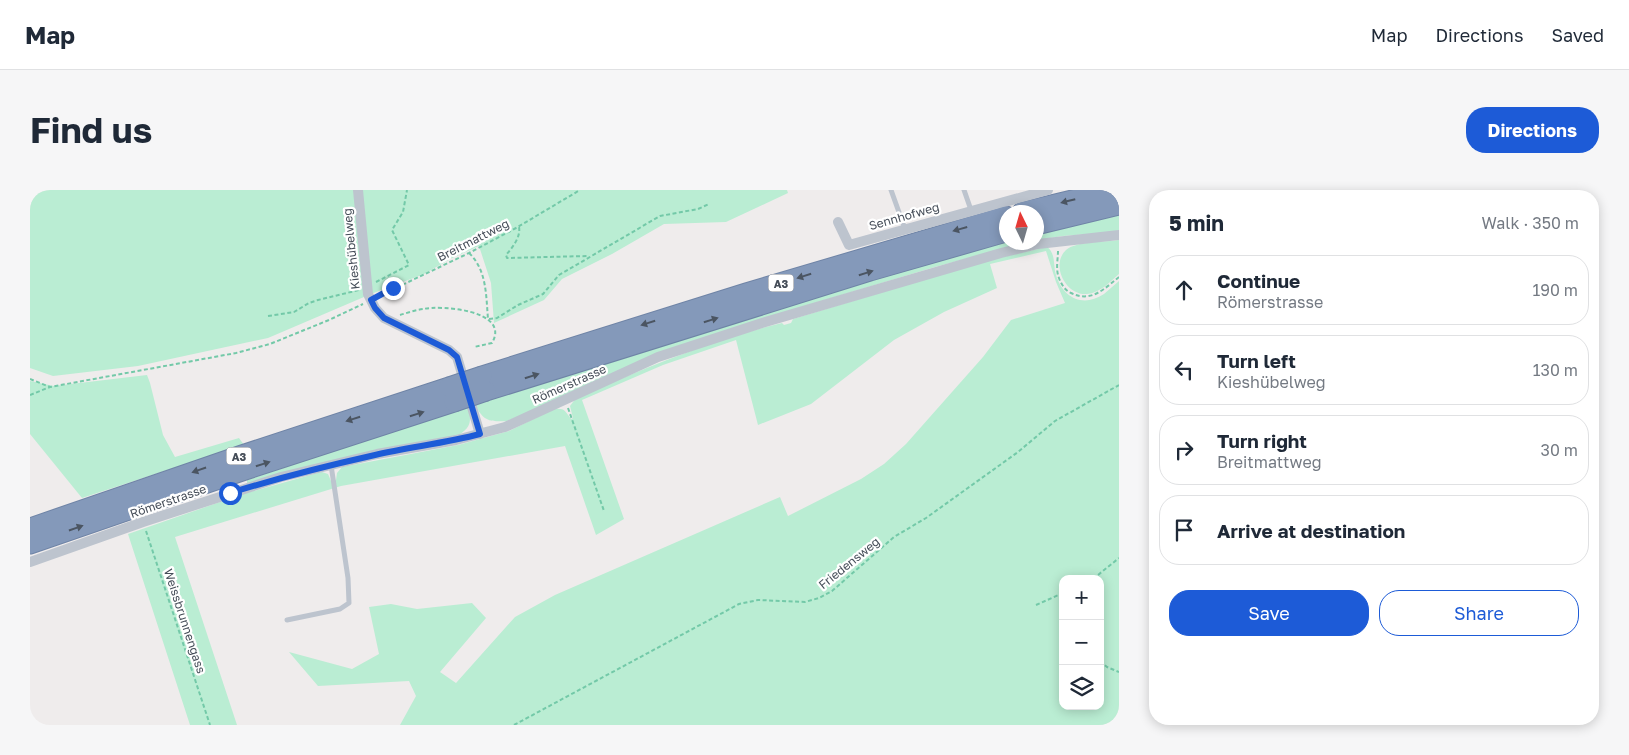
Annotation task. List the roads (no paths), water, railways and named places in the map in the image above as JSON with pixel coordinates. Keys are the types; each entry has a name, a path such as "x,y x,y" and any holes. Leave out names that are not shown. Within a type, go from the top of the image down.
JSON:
{"highway":[{"path":"1044,207 1114,190"},
{"path":"1044,223 1119,205"},
{"name":"A3","path":"484,384 746,293 999,218"},
{"name":"A3","path":"30,528 242,455 999,234"},
{"name":"A3","path":"30,544 245,470 451,394"}],"street":[{"name":"Kieshübelweg","path":"358,190 367,288 371,300 384,318 449,350 457,357 480,434"},
{"name":"Sennhofweg","path":"838,222 849,245 1048,190"},
{"name":"Römerstrasse","path":"30,562 143,522 281,477 377,454 456,440 506,427 658,357 753,326 1001,253 1038,244 1119,235"}],"lane":[{"path":"891,190 905,229"},
{"path":"964,190 971,210"},
{"path":"287,620 340,609 349,603 348,578 331,465"}]}
